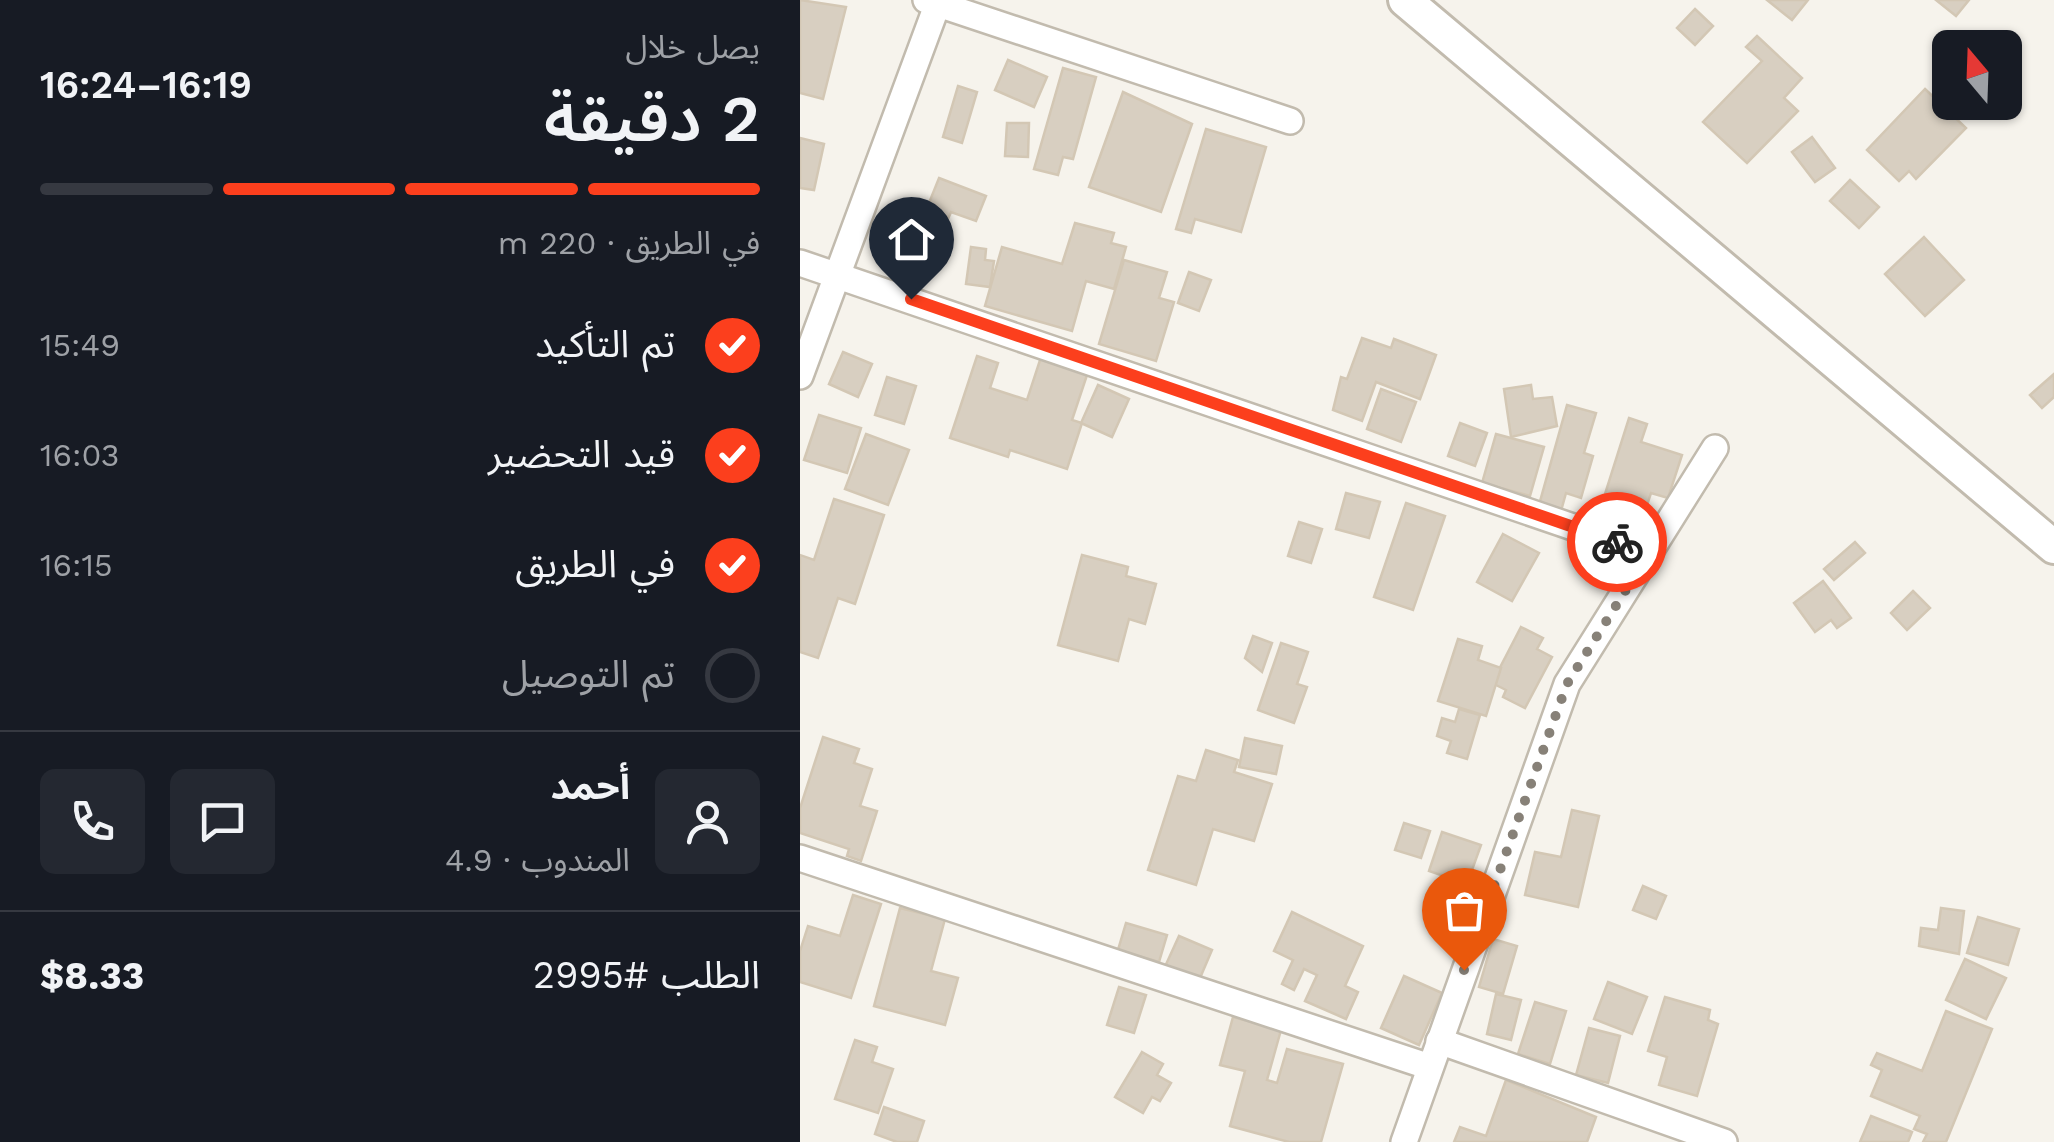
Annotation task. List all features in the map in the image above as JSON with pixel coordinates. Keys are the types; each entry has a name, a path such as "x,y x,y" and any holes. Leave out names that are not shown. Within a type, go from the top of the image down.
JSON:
{"street":[{"path":"1405,0 2054,548"},
{"path":"800,376 934,1 1290,121"},
{"path":"800,263 1649,553"},
{"path":"1404,1142 1567,684 1715,448"},
{"path":"800,858 1430,1067"},
{"path":"1439,1041 1724,1142"}],"building":[{"path":"800,0 846,7 823,99 800,93"},
{"path":"1767,0 1808,0 1792,20"},
{"path":"1936,0 1969,0 1956,16"},
{"path":"1695,9 1713,26 1695,45 1677,28"},
{"path":"1757,36 1802,78 1784,98 1798,111 1747,163 1703,122 1762,61 1746,47"},
{"path":"1008,60 1047,77 1034,107 995,90"},
{"path":"1063,68 1096,77 1073,159 1063,157 1058,175 1034,169"},
{"path":"958,86 977,92 962,143 943,137"},
{"path":"1925,89 1932,96 1932,120 1958,120 1966,128 1916,179 1909,171 1899,181 1867,150"},
{"path":"1123,92 1192,124 1161,212 1089,187"},
{"path":"1007,123 1029,123 1028,157 1005,156"},
{"path":"1206,129 1266,147 1241,232 1195,219 1191,233 1176,229"},
{"path":"1812,137 1835,168 1815,182 1792,152"},
{"path":"800,138 824,144 814,190 800,188"},
{"path":"939,178 986,196 976,221 951,212 945,226 923,218"},
{"path":"1850,180 1879,207 1859,228 1830,201"},
{"path":"909,217 928,226 915,254 896,245"},
{"path":"1075,223 1114,233 1111,243 1126,247 1114,289 1086,281 1072,331 985,306 1002,247 1062,264"},
{"path":"1924,237 1964,280 1925,316 1885,274"},
{"path":"971,247 986,249 985,260 994,261 990,287 966,284"},
{"path":"1124,260 1167,272 1159,298 1174,302 1156,361 1099,344"},
{"path":"1189,272 1211,280 1199,311 1178,303"},
{"path":"1362,338 1391,348 1394,339 1436,355 1420,399 1376,382 1362,421 1333,410 1341,377 1347,379"},
{"path":"843,352 872,364 858,397 829,384"},
{"path":"977,356 998,363 990,388 1027,400 1041,357 1088,372 1072,420 1082,423 1067,469 1010,450 1008,457 950,438"},
{"path":"2054,374 2054,397 2042,408 2030,395"},
{"path":"887,377 916,386 904,424 875,415"},
{"path":"1098,385 1129,399 1112,437 1081,423"},
{"path":"1531,385 1533,399 1552,397 1557,426 1511,437 1504,389"},
{"path":"1381,389 1416,402 1401,442 1367,429"},
{"path":"1567,405 1596,413 1584,453 1593,456 1581,498 1566,493 1561,511 1539,505"},
{"path":"819,415 861,428 847,473 804,460"},
{"path":"1629,418 1647,424 1641,442 1682,455 1668,498 1651,493 1640,526 1599,513"},
{"path":"1460,423 1487,433 1475,466 1448,456"},
{"path":"866,434 909,450 888,505 845,489"},
{"path":"1496,434 1544,447 1530,496 1482,483"},
{"path":"1346,493 1380,502 1369,538 1336,529"},
{"path":"834,499 884,515 855,604 838,598 818,658 800,652 800,555 814,560"},
{"path":"1406,503 1445,516 1413,610 1374,597"},
{"path":"1299,522 1322,529 1311,563 1288,556"},
{"path":"1503,534 1539,553 1512,601 1477,582"},
{"path":"1855,542 1865,553 1834,580 1824,569"},
{"path":"1082,555 1128,567 1126,576 1156,584 1145,624 1129,619 1118,661 1058,645"},
{"path":"1823,581 1851,618 1837,628 1831,620 1815,632 1794,603"},
{"path":"1913,591 1930,608 1907,630 1891,613"},
{"path":"1521,627 1543,638 1537,649 1552,657 1525,708 1503,697 1506,690 1492,683"},
{"path":"1253,636 1272,643 1262,672 1245,658"},
{"path":"1458,639 1482,646 1478,660 1501,668 1486,716 1438,701"},
{"path":"1281,643 1308,652 1297,684 1307,687 1294,723 1258,710"},
{"path":"1459,709 1480,715 1467,759 1447,753 1451,741 1437,736 1442,718 1455,722"},
{"path":"823,737 859,749 854,763 872,769 860,806 877,811 861,861 847,856 849,849 800,833 800,808"},
{"path":"1245,738 1282,746 1276,774 1239,767"},
{"path":"1206,750 1238,760 1234,772 1272,784 1254,841 1213,829 1196,885 1148,870 1178,776 1196,781"},
{"path":"1572,810 1599,816 1578,907 1525,895 1535,852 1561,857"},
{"path":"1404,823 1430,831 1421,858 1395,850"},
{"path":"1442,832 1481,845 1467,884 1429,871"},
{"path":"1643,886 1666,896 1656,919 1633,910"},
{"path":"853,895 881,904 851,998 800,982 800,951 808,926 840,936"},
{"path":"900,908 945,919 931,971 958,978 945,1025 874,1006"},
{"path":"1941,908 1964,911 1959,954 1919,946 1921,928 1938,930"},
{"path":"1292,912 1363,946 1345,986 1358,992 1346,1019 1305,1001 1317,975 1304,969 1294,990 1282,984 1293,960 1274,951"},
{"path":"1978,917 2019,929 2008,965 1967,953"},
{"path":"1126,923 1167,935 1159,962 1118,950"},
{"path":"1179,936 1212,950 1197,985 1163,971"},
{"path":"1493,939 1517,946 1503,994 1479,987"},
{"path":"1965,959 2006,978 1986,1019 1946,1000"},
{"path":"1404,976 1442,993 1419,1045 1381,1028"},
{"path":"1608,982 1647,997 1632,1034 1594,1019"},
{"path":"1119,987 1146,995 1134,1033 1107,1025"},
{"path":"1496,994 1521,1000 1511,1040 1487,1034"},
{"path":"1665,997 1710,1010 1708,1020 1718,1024 1697,1096 1659,1085 1667,1057 1648,1051"},
{"path":"1535,1002 1566,1011 1550,1064 1518,1054"},
{"path":"1946,1011 1992,1029 1946,1142 1923,1142 1927,1134 1914,1129 1920,1116 1871,1096 1882,1070 1871,1065 1877,1053 1922,1071"},
{"path":"1233,1017 1281,1030 1267,1080 1277,1083 1287,1049 1343,1064 1321,1142 1289,1142 1230,1126 1245,1071 1220,1065"},
{"path":"1589,1028 1620,1036 1608,1083 1576,1075"},
{"path":"855,1040 877,1047 872,1062 893,1069 878,1113 835,1099"},
{"path":"1142,1052 1163,1064 1157,1075 1171,1083 1160,1101 1152,1097 1143,1113 1115,1097"},
{"path":"1506,1080 1596,1117 1587,1142 1454,1142 1460,1127 1486,1136"},
{"path":"884,1107 924,1121 917,1142 897,1142 875,1134"},
{"path":"1871,1116 1912,1132 1908,1142 1860,1142"}],"way so far":[{"path":"1464,970 1567,684 1649,553 1617,542"}],"route":[{"path":"911,299 1617,542"}]}
